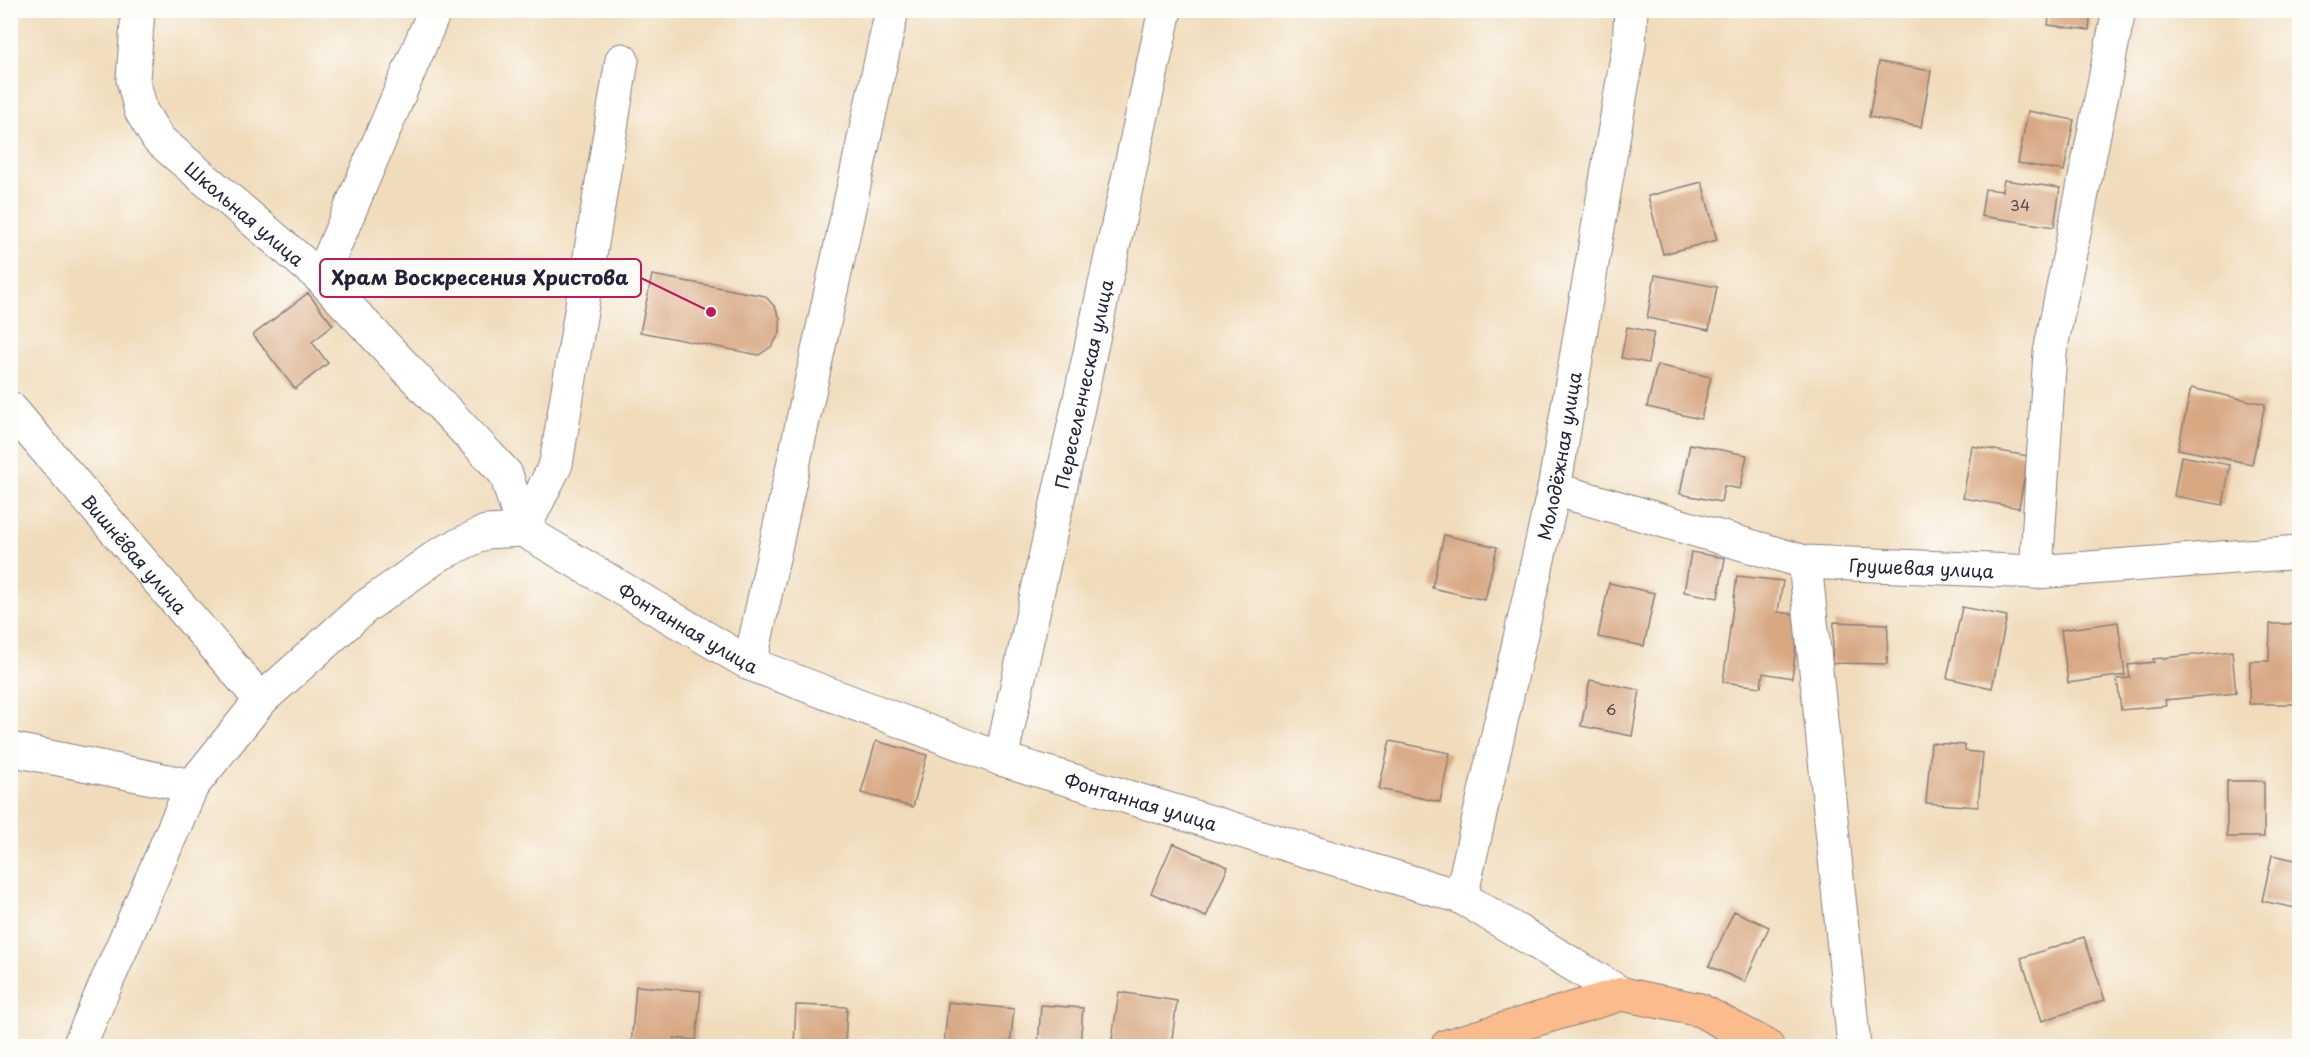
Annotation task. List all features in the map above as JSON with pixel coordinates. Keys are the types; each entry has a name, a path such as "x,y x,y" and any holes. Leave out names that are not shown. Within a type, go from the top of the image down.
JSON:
{"main road":[{"path":"1447,1047 1622,994"},
{"name":"Фонтанная улица","path":"1622,994 1700,1010 1767,1047"}],"street":[{"name":"Школьная улица","path":"138,10 133,79 141,111 158,139 321,278 506,474 523,530"},
{"path":"321,278 435,10"},
{"path":"750,664 892,10"},
{"name":"Переселенческая улица","path":"1001,759 1165,10"},
{"name":"Молодёжная улица","path":"1461,897 1554,489 1629,45 1631,10"},
{"path":"2036,572 2050,352 2119,10"},
{"path":"79,1047 192,786 261,700 365,607 441,554 486,532 523,530 556,464 622,60"},
{"name":"Вишнёвая улица","path":"10,408 261,700"},
{"name":"Грушевая улица","path":"1554,489 1805,562 2036,572 2300,552"},
{"name":"Фонтанная улица","path":"523,530 750,664 1001,759 1461,897 1622,994"},
{"path":"1805,562 1854,1047"},
{"path":"10,749 192,786"}],"building":[{"path":"2050,10 2091,10 2089,30 2048,25"},
{"path":"1879,62 1931,71 1921,127 1869,117"},
{"path":"2028,111 2074,120 2064,171 2018,163"},
{"path":"2004,180 2060,188 2054,227 1981,216 1985,189 2002,191"},
{"path":"1702,182 1717,240 1663,254 1648,196"},
{"path":"652,275 765,296 775,307 780,318 780,333 772,346 759,355 640,332"},
{"path":"1655,275 1717,287 1709,330 1647,318"},
{"path":"308,293 333,325 312,342 328,363 295,389 253,335"},
{"path":"1627,327 1654,332 1648,363 1621,358"},
{"path":"1657,365 1711,377 1701,419 1647,407"},
{"path":"2191,388 2265,404 2252,464 2178,449"},
{"path":"1690,444 1747,455 1740,489 1724,486 1721,502 1680,494"},
{"path":"1972,446 2028,456 2019,508 1963,498"},
{"path":"2181,456 2230,465 2223,505 2174,496"},
{"path":"1444,535 1497,547 1485,600 1432,588"},
{"path":"1691,552 1725,558 1718,598 1684,592"},
{"path":"1737,576 1783,581 1778,612 1800,615 1792,678 1763,673 1761,687 1723,682"},
{"path":"1609,583 1655,593 1644,646 1598,637"},
{"path":"1962,607 2007,616 1992,688 1947,678"},
{"path":"1834,622 1888,624 1887,664 1832,663"},
{"path":"2118,622 2125,675 2068,683 2061,630"},
{"path":"2270,624 2300,624 2299,704 2249,704 2250,661 2269,661"},
{"path":"2232,651 2236,693 2165,700 2166,706 2121,710 2117,679 2130,678 2128,665 2154,662 2153,659"},
{"path":"1590,680 1640,690 1632,736 1581,726"},
{"path":"876,741 927,755 913,807 861,793"},
{"path":"1390,741 1450,753 1440,802 1379,789"},
{"path":"1931,743 1965,745 1965,751 1983,753 1978,807 1926,803"},
{"path":"2227,781 2264,781 2264,837 2227,837"},
{"path":"1173,843 1228,867 1206,917 1151,893"},
{"path":"2272,855 2300,861 2300,909 2262,901"},
{"path":"1734,911 1769,927 1745,982 1709,966"},
{"path":"2084,937 2105,1000 2042,1021 2021,958"},
{"path":"636,986 701,991 696,1040 674,1038 674,1046 631,1046"},
{"path":"1119,992 1177,1001 1171,1046 1111,1046"},
{"path":"948,1002 1014,1009 1010,1046 944,1046"},
{"path":"796,1005 847,1007 845,1046 794,1046"},
{"path":"1041,1005 1083,1008 1080,1046 1038,1046"}],"place":[{"name":"Храм Воскресения Христова","path":"711,312"}]}
